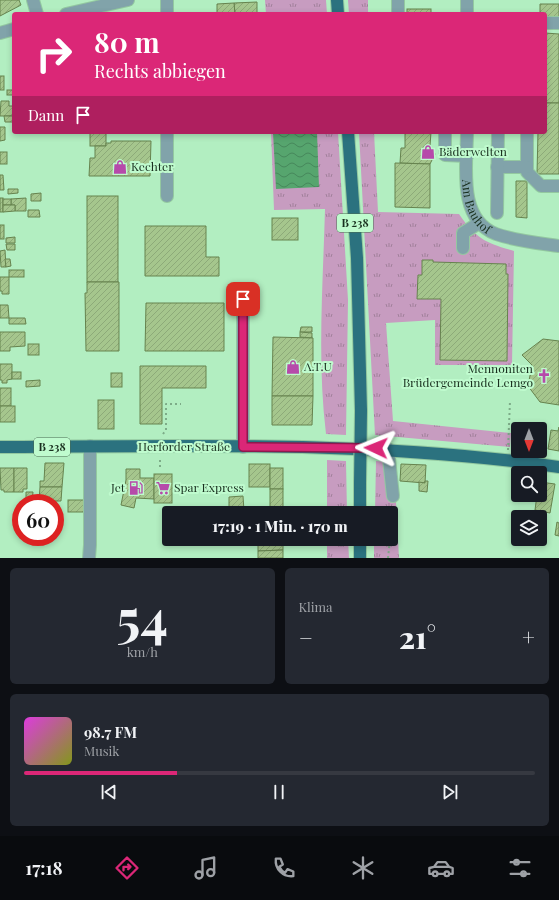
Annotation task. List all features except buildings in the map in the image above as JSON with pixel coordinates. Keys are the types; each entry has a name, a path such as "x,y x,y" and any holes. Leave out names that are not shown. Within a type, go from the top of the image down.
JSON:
{"main road":[{"path":"337,0 338,12"},
{"name":"B 238","path":"348,134 357,258 361,411 360,506"},
{"name":"Herforder Straße","path":"0,447 160,446 388,449 508,460 559,467"},
{"path":"360,546 360,558"}],"street":[{"path":"33,0 37,12"},
{"path":"75,12 128,0"},
{"path":"168,0 168,12"},
{"path":"398,0 398,12"},
{"path":"467,0 467,12"},
{"path":"547,23 559,23"},
{"path":"0,33 12,30"},
{"path":"168,134 168,196"},
{"path":"445,134 445,155 466,156"},
{"name":"Am Bauhof","path":"467,134 466,186 470,205 479,223 494,233 511,239 559,246"},
{"path":"496,213 498,134"},
{"path":"527,134 527,172 541,186 559,186"},
{"path":"497,167 527,167"},
{"path":"463,248 463,233 479,223"},
{"path":"243,299 243,447"},
{"path":"88,558 90,545 90,446"},
{"path":"388,449 394,496"}],"path":[{"path":"508,460 510,401"},
{"path":"160,467 160,436 166,430 166,404 181,404"},
{"path":"393,506 394,496"},
{"path":"388,558 389,546"}],"green space":[{"path":"265,0 326,0 327,12 266,12"},
{"path":"348,0 368,0 368,12 349,12"},
{"path":"271,134 338,134 348,300 346,435 326,434 323,406 321,322 325,209 274,210"},
{"path":"359,134 374,134 378,212 459,214 476,235 496,245 514,251 512,365 435,365 435,320 386,323 393,421 511,433 510,447 375,435"},
{"path":"327,460 346,461 347,506 327,506"},
{"path":"376,461 387,462 392,501 396,502 396,506 375,506"},
{"path":"398,539 399,558 374,558 374,546 398,546"},
{"path":"327,546 348,546 349,558 327,558"}],"water":[{"path":"273,134 317,134 319,187 276,189"}],"place":[{"name":"Bäderwelten","path":"428,152"},
{"name":"Kechter","path":"120,167"},
{"name":"A.T.U","path":"293,367"},
{"name":"Mennoniten Brüdergemeinde Lemgo","path":"544,376"},
{"name":"Jet","path":"136,488"},
{"name":"Spar Express","path":"163,488"}],"route":[{"path":"243,299 243,447 376,448"}]}
